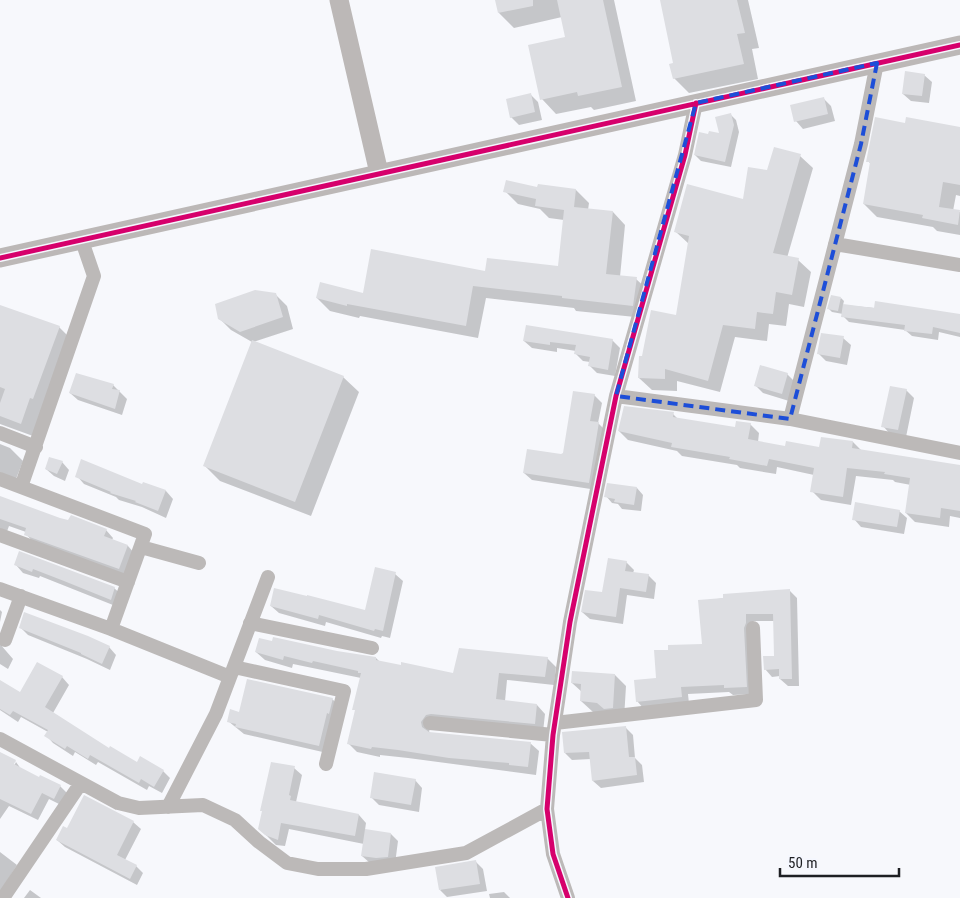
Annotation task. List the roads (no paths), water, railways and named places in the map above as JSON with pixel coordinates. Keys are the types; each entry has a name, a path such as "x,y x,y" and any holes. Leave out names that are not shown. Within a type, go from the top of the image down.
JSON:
{"street":[{"path":"339,0 378,173"},
{"path":"0,258 960,45"},
{"path":"790,419 861,144 877,63"},
{"path":"568,898 553,854 547,809 554,729 570,622 616,396 682,163 696,103"},
{"path":"21,487 94,276 82,241"},
{"path":"835,244 960,265"},
{"path":"616,396 790,419 960,452"},
{"path":"0,434 36,447"},
{"path":"0,479 145,534 111,629"},
{"path":"0,535 128,582"},
{"path":"140,547 199,563"},
{"path":"168,807 216,714 268,577"},
{"path":"0,589 232,672 344,691 326,764"},
{"path":"5,640 20,596"},
{"path":"250,623 372,648"},
{"path":"430,723 554,729 756,700 754,628"},
{"path":"0,739 118,803 139,808 203,805 235,820 258,842 287,863 318,869 366,869 466,853 547,809"},
{"path":"3,898 81,783"}]}
